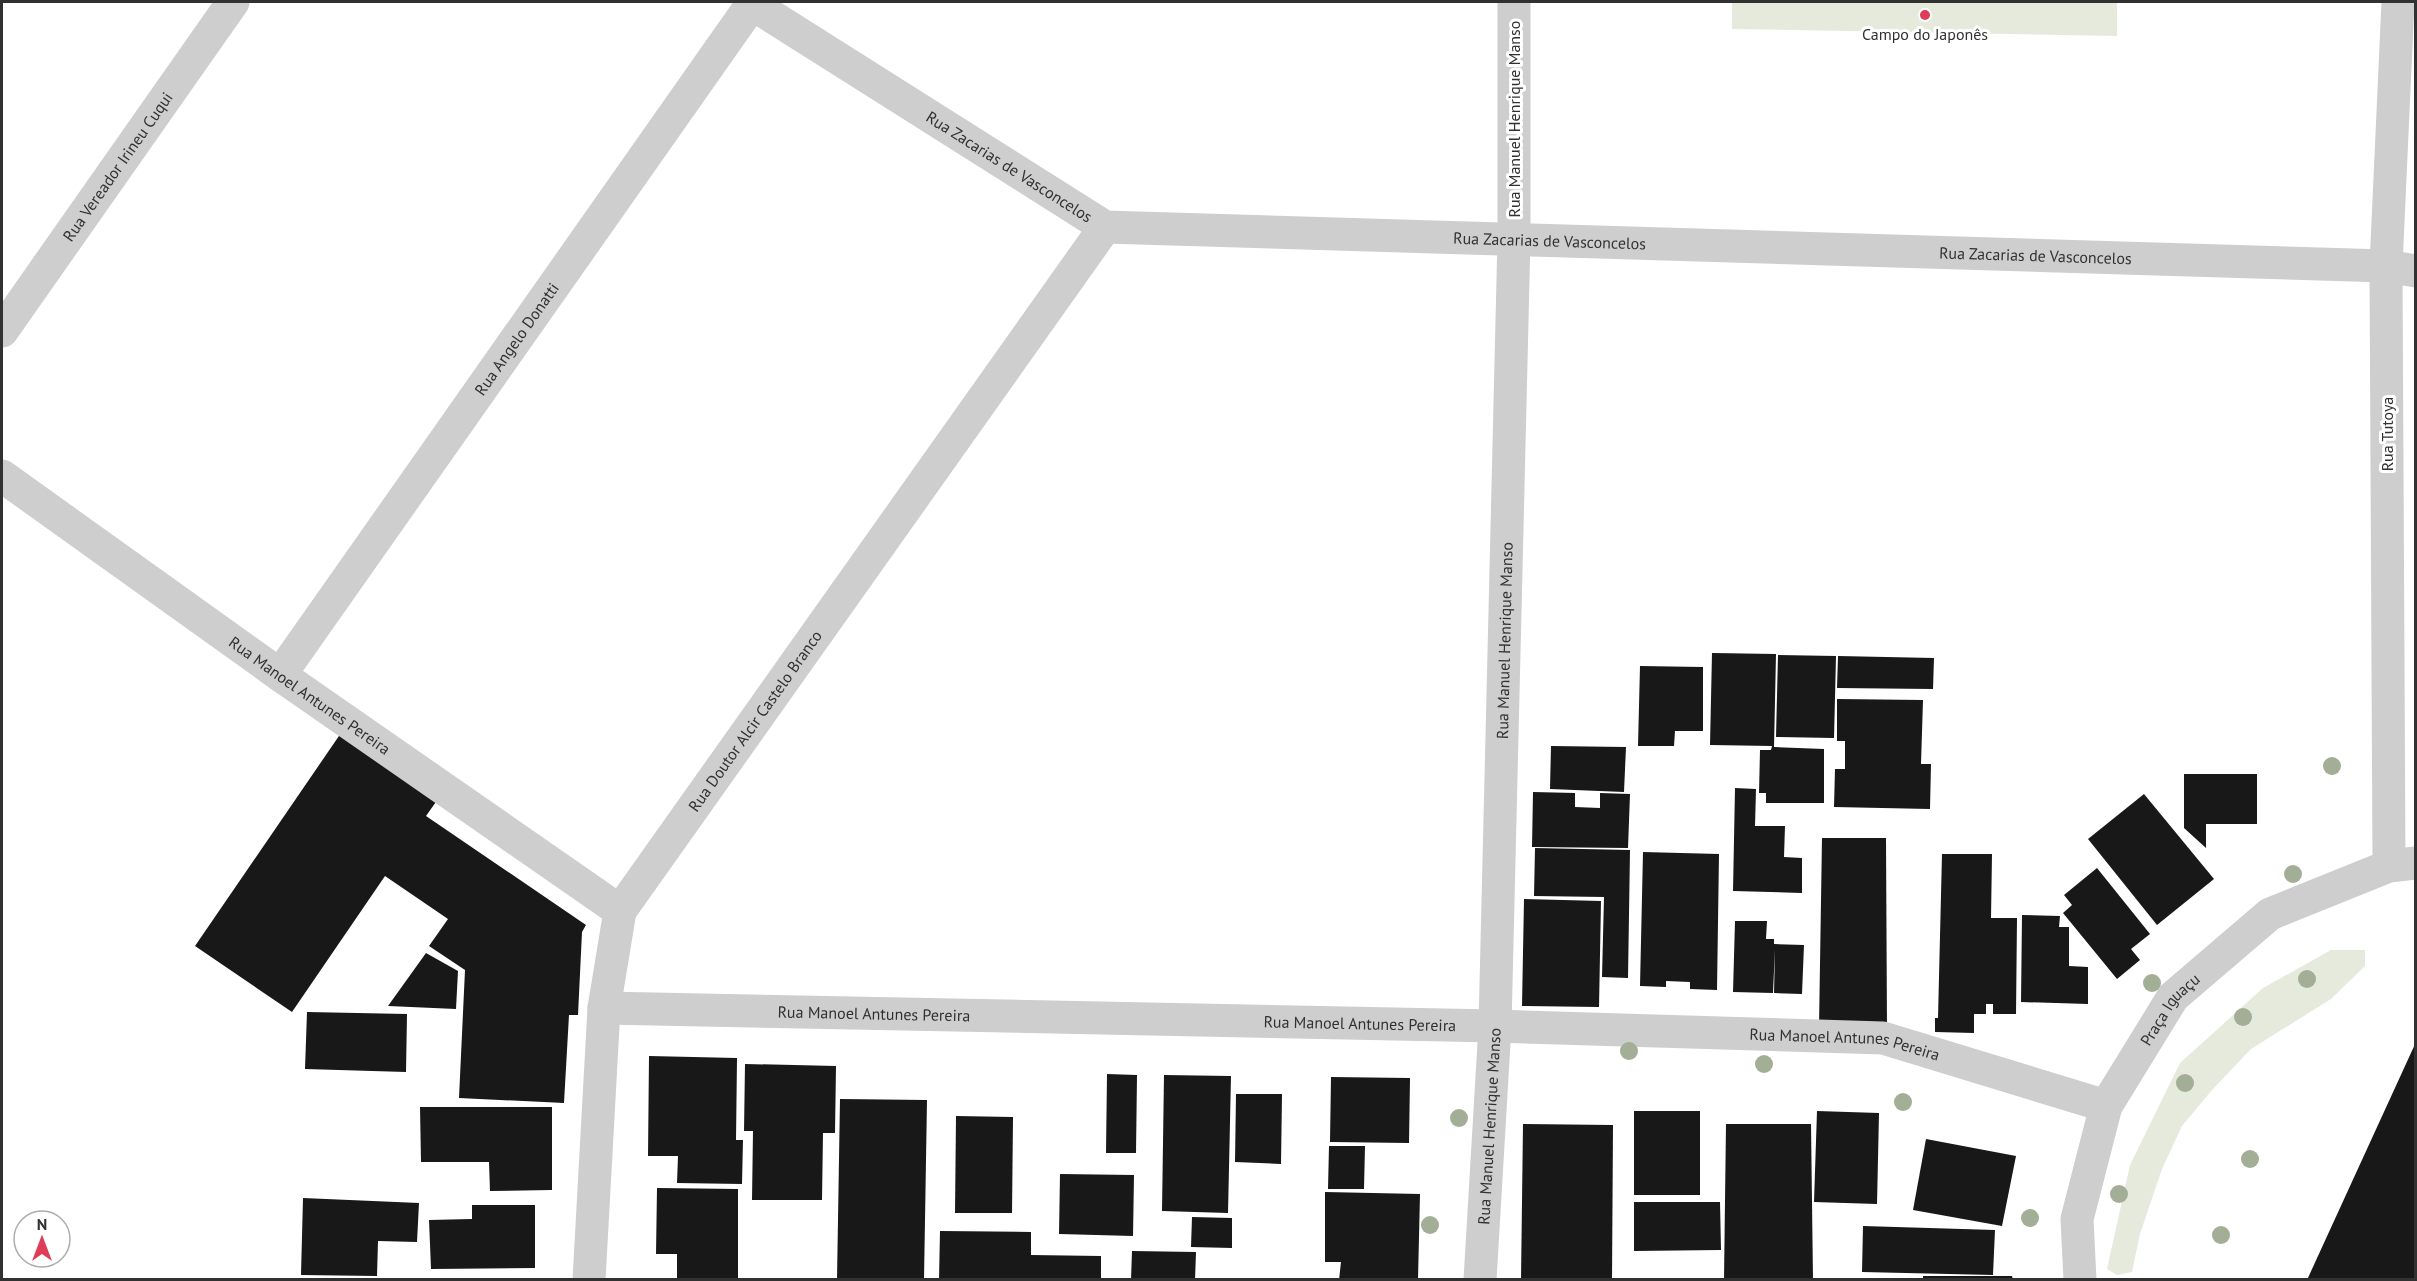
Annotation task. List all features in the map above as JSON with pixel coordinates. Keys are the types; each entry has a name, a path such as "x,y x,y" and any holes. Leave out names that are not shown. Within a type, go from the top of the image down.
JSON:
{"street":[{"name":"Rua Vereador Irineu Cuqui","path":"2,331 233,2"},
{"name":"Rua Manuel Henrique Manso","path":"1480,1280 1495,1026 1514,238 1514,2"},
{"name":"Rua Tutoya","path":"2398,2 2402,865"},
{"name":"Rua Zacarias de Vasconcelos","path":"750,3 1105,227 1514,238 2401,268"},
{"name":"Rua Angelo Donatti","path":"280,675 750,3"},
{"name":"Rua Doutor Alcir Castelo Branco","path":"589,1280 604,1008 620,911 1105,227"},
{"name":"Rua Manoel Antunes Pereira","path":"2,476 280,675 620,911"},
{"name":"Praça Iguaçu","path":"2080,1280 2077,1219 2106,1106 2173,997 2270,914 2402,865"},
{"name":"Rua Manoel Antunes Pereira","path":"604,1008 1495,1026 1883,1038 2106,1106"}],"shaded area":[{"name":"Campo do Japonês","path":"1732,2 2117,2 2117,36 1732,29"},
{"path":"2331,950 2365,950 2365,966 2331,999 2251,1049 2212,1090 2182,1126 2162,1169 2140,1234 2132,1272 2117,1275 2107,1269 2130,1165 2180,1063 2263,988"}],"building":[{"path":"1712,653 1776,654 1774,747 1824,749 1824,803 1766,803 1766,793 1759,793 1760,750 1771,750 1772,746 1710,745"},
{"path":"1778,655 1836,656 1834,738 1776,737"},
{"path":"1838,656 1934,658 1933,689 1837,688"},
{"path":"1640,666 1703,667 1703,731 1675,731 1674,746 1638,746"},
{"path":"1837,699 1923,700 1921,764 1931,764 1930,809 1834,807 1835,769 1845,769 1845,741 1837,741"},
{"path":"341,733 438,799 426,816 586,925 582,932 578,1015 569,1015 564,1103 459,1098 465,970 429,946 448,919 385,876 292,1012 195,946"},
{"path":"1551,746 1626,747 1624,792 1550,789"},
{"path":"2184,774 2257,774 2257,824 2206,824 2206,848 2184,828"},
{"path":"1735,788 1756,789 1755,826 1785,826 1784,857 1802,858 1802,893 1733,891"},
{"path":"1533,792 1575,793 1575,807 1600,808 1600,793 1630,794 1628,848 1532,847"},
{"path":"2144,794 2214,879 2157,925 2088,839"},
{"path":"1822,838 1886,838 1887,1027 1819,1027"},
{"path":"1535,848 1630,850 1628,978 1602,977 1604,897 1534,896"},
{"path":"1643,852 1719,854 1717,990 1690,989 1690,982 1666,981 1666,987 1640,986"},
{"path":"1942,854 1992,854 1991,918 2017,918 2016,1014 1993,1014 1993,1004 1986,1004 1986,1014 1974,1014 1974,1033 1935,1032 1935,1018 1938,1018"},
{"path":"2097,868 2150,934 2131,949 2140,960 2117,979 2063,913 2072,905 2064,895"},
{"path":"1524,899 1601,901 1599,1007 1522,1006"},
{"path":"2022,915 2060,916 2059,927 2069,927 2069,966 2088,967 2088,1004 2021,1002"},
{"path":"1735,921 1767,921 1766,939 1774,939 1774,944 1804,945 1802,994 1774,993 1775,949 1773,993 1733,992"},
{"path":"426,953 458,971 456,1009 388,1006"},
{"path":"307,1012 407,1014 406,1072 305,1069"},
{"path":"2416,1042 2416,1280 2307,1280"},
{"path":"649,1056 737,1058 736,1140 743,1140 742,1184 677,1183 678,1156 648,1156"},
{"path":"745,1064 836,1066 835,1133 823,1133 822,1200 752,1200 753,1131 744,1131"},
{"path":"1107,1074 1137,1075 1136,1153 1106,1153"},
{"path":"1164,1075 1231,1076 1228,1213 1162,1211"},
{"path":"1331,1077 1410,1078 1409,1143 1330,1142"},
{"path":"1236,1094 1282,1094 1281,1164 1235,1162"},
{"path":"840,1099 927,1100 924,1280 837,1280"},
{"path":"420,1107 552,1107 552,1190 490,1191 489,1162 421,1162"},
{"path":"1634,1111 1700,1111 1700,1195 1634,1195"},
{"path":"1817,1111 1879,1113 1877,1204 1814,1202"},
{"path":"956,1116 1013,1117 1012,1213 955,1213"},
{"path":"1523,1124 1613,1125 1612,1280 1521,1280"},
{"path":"1726,1124 1811,1124 1813,1280 1724,1280"},
{"path":"1926,1139 2016,1156 2002,1226 1913,1210"},
{"path":"1329,1146 1365,1146 1364,1189 1328,1189"},
{"path":"1060,1174 1134,1175 1133,1236 1059,1234"},
{"path":"657,1188 738,1189 738,1280 677,1280 677,1254 656,1254"},
{"path":"1325,1192 1420,1194 1418,1280 1339,1280 1341,1262 1325,1262"},
{"path":"303,1198 419,1203 417,1242 378,1241 377,1276 301,1275"},
{"path":"1634,1202 1720,1202 1721,1250 1634,1251"},
{"path":"472,1205 535,1205 535,1268 431,1269 429,1220 472,1219"},
{"path":"1192,1217 1232,1218 1232,1248 1191,1247"},
{"path":"1863,1226 1995,1230 1993,1275 1862,1272"},
{"path":"940,1231 1031,1232 1031,1255 1101,1256 1101,1280 939,1280"},
{"path":"1132,1251 1196,1252 1195,1280 1131,1280"},
{"path":"1923,1276 2012,1276 2013,1280 1923,1280"}],"place":[{"name":"Campo do Japonês","path":"1925,15"}]}
